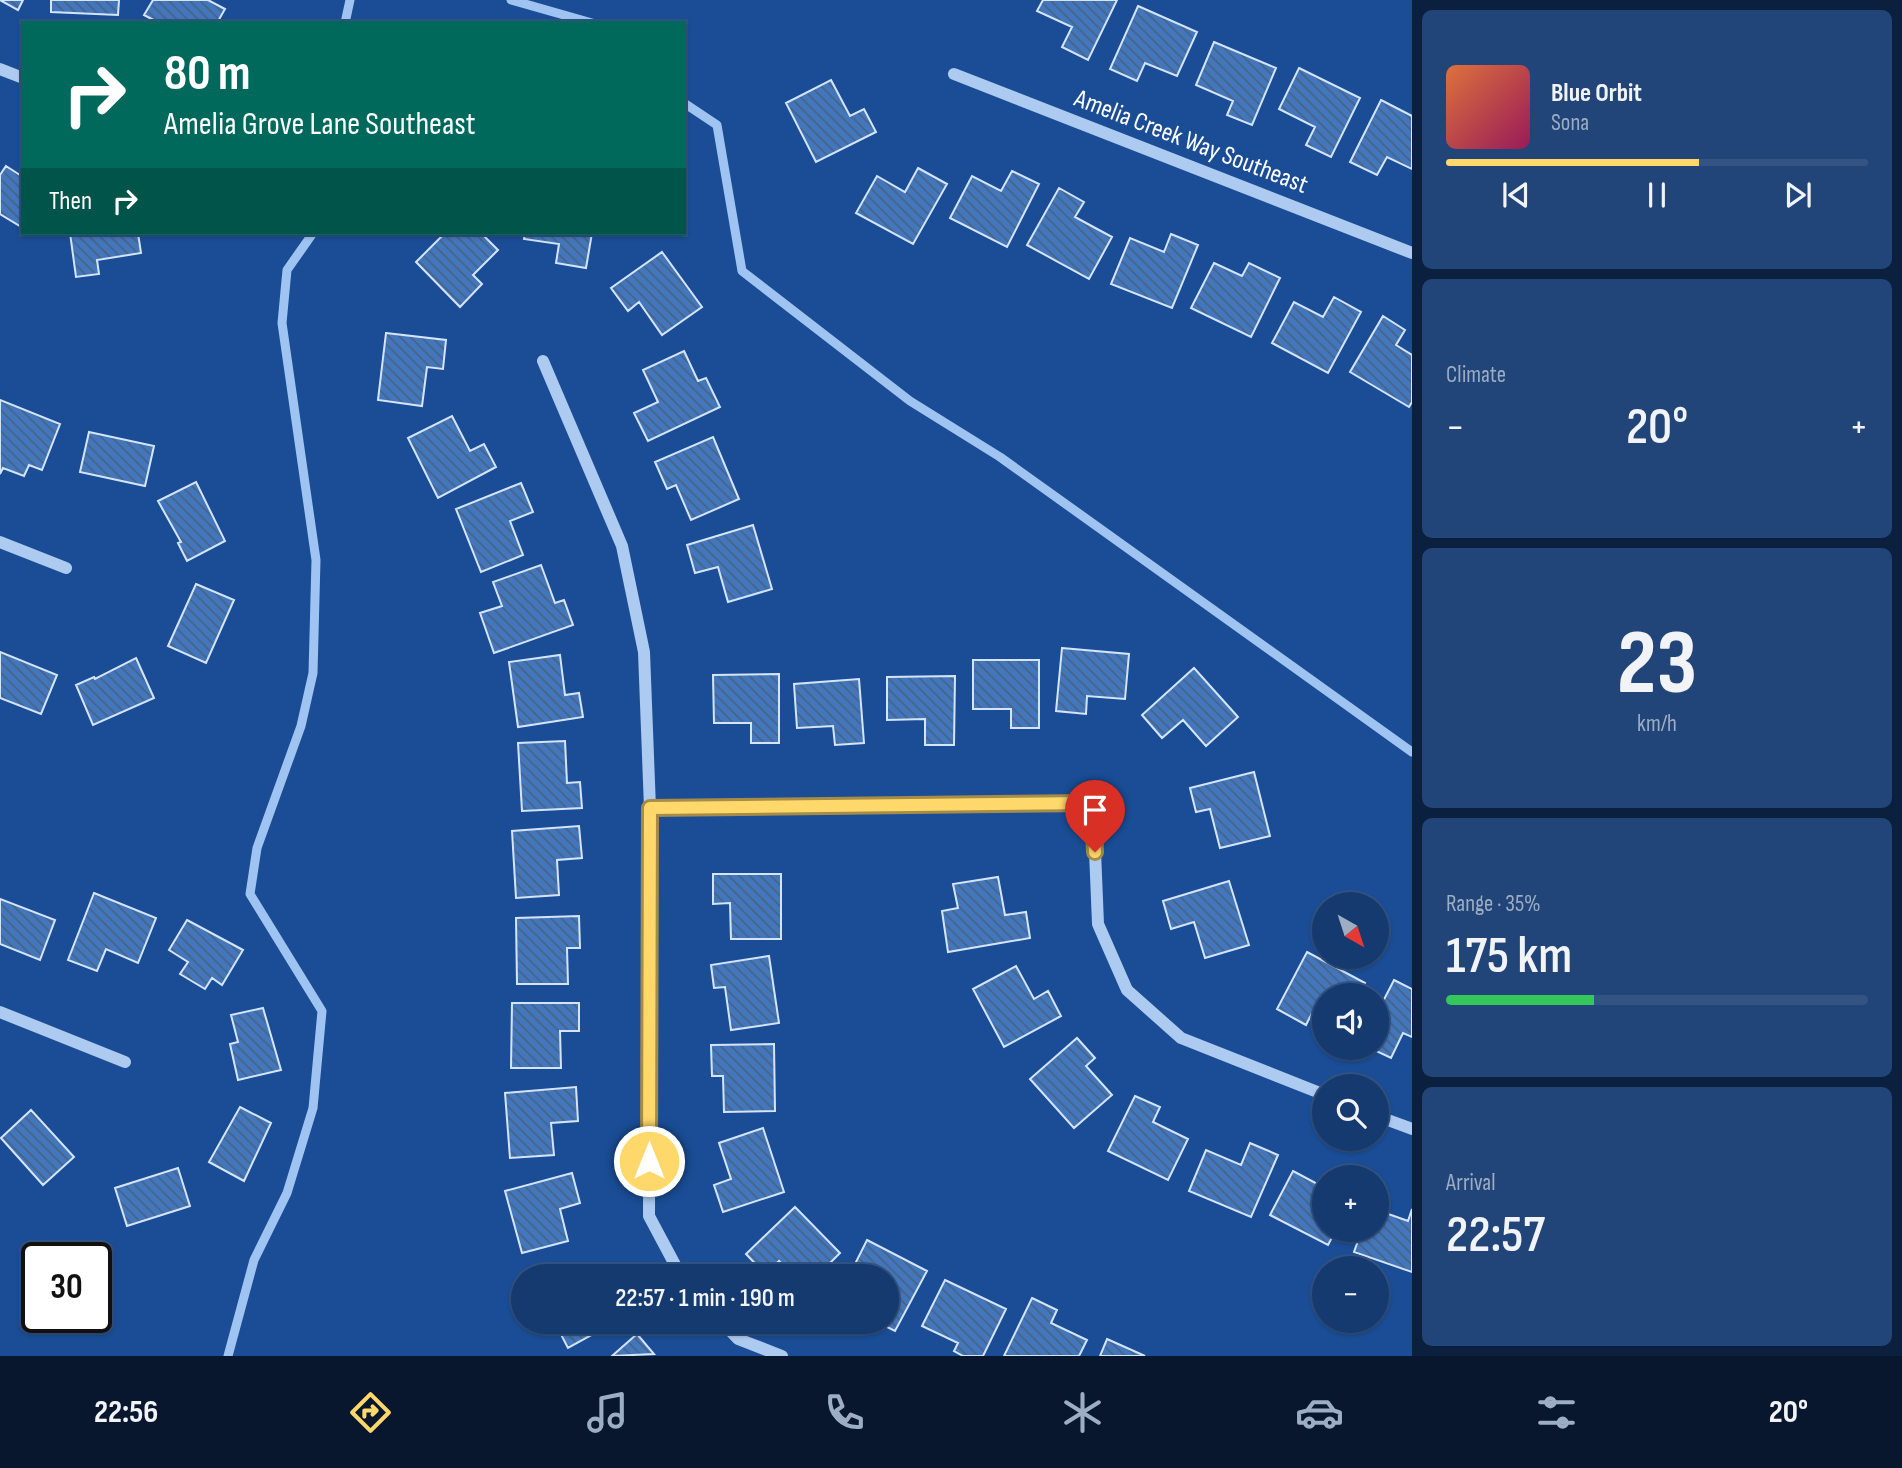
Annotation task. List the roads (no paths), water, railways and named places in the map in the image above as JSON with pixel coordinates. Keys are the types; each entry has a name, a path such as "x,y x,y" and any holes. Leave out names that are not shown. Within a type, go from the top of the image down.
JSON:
{"street":[{"path":"0,69 21,77"},
{"name":"Amelia Creek Way Southeast","path":"954,74 1412,253"},
{"path":"543,360 622,547 644,652 650,808 649,1216 675,1264"},
{"path":"0,542 66,568"},
{"path":"650,808 1093,803 1098,925 1128,990 1181,1038 1312,1090"},
{"path":"0,1012 125,1062"},
{"path":"1389,1120 1412,1129"},
{"path":"733,1334 738,1339 782,1356"}],"waterway":[{"path":"345,21 350,0"},
{"path":"511,0 585,21"},
{"path":"686,104 717,125 742,271 910,401 1000,457 1412,752"},
{"path":"228,1356 254,1260 287,1193 313,1108 322,1011 250,894 257,848 301,726 313,673 316,560 282,323 287,270 312,235"}]}
